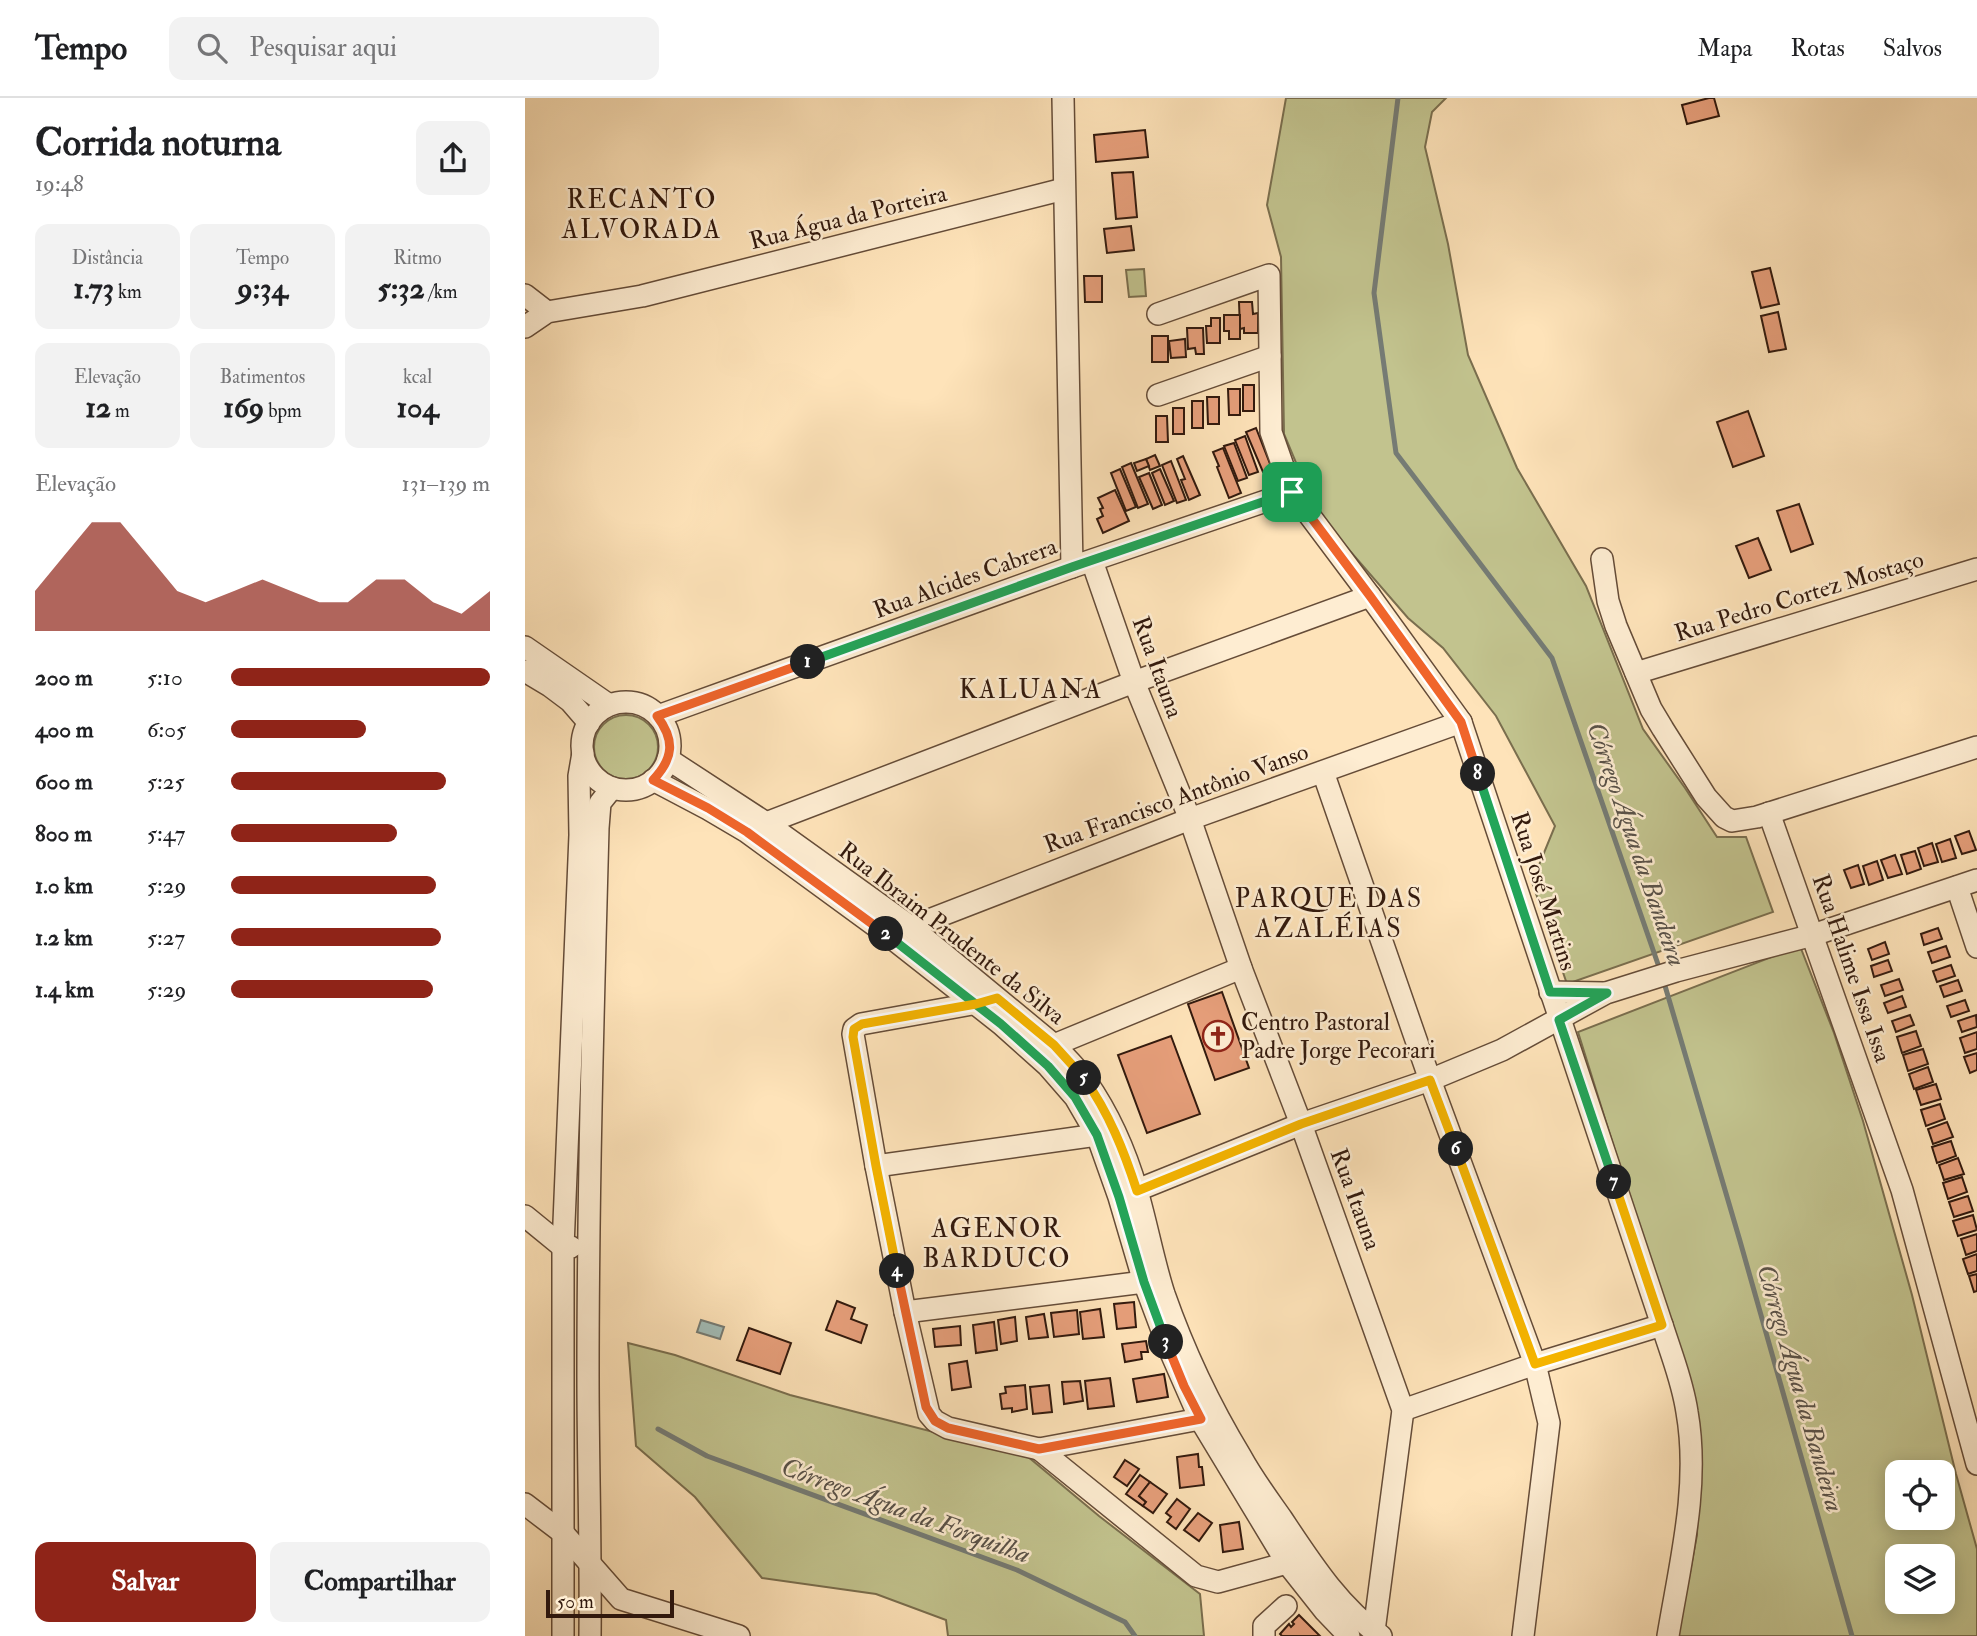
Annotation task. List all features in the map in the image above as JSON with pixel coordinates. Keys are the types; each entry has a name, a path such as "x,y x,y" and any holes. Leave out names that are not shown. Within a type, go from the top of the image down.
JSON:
{"street":[{"name":"Rua Itauna","path":"1063,98 1064,189 1082,564 1190,819 1241,968 1301,1124 1403,1410 1378,1633"},
{"name":"Rua Água da Porteira","path":"525,327 547,312 642,296 1064,189"},
{"name":"Rua José Martins","path":"1158,314 1269,275 1271,432 1292,492 1461,722 1662,1325 1688,1412 1691,1465 1683,1543 1668,1636"},
{"path":"525,295 547,312"},
{"path":"1158,395 1270,356"},
{"name":"Rua Alcides Cabrera","path":"657,716 1292,492"},
{"path":"1602,559 1608,601 1651,709 1714,808 1724,817 1732,821 1744,820 1977,747"},
{"name":"Rua Pedro Cortez Mostaço","path":"1636,673 1977,569"},
{"path":"765,823 1134,682 1370,596"},
{"path":"525,647 609,705"},
{"path":"525,671 571,701 589,723"},
{"path":"563,1636 563,1247 580,835 579,776 583,736 595,715 609,705 632,703 646,707 657,716 666,728 669,738 668,760 662,771 641,787 626,790 612,788 599,781 590,772 583,754"},
{"name":"Rua Francisco Antônio Vanso","path":"911,927 1190,819 1461,722"},
{"name":"Rua Ibraim Prudente da Silva","path":"668,760 765,823 911,927 1054,1045 1085,1080 1101,1105 1124,1152 1128,1194 1144,1282 1168,1346 1201,1419 1287,1563 1325,1611 1349,1636"},
{"path":"1323,772 1430,1080 1535,1364 1549,1423 1523,1636"},
{"name":"Rua Ibraim Prudente da Silva","path":"653,780 708,808 747,832 888,935 976,1004 1061,1080 1084,1110 1128,1194 1187,1354 1242,1459 1305,1555 1342,1600 1378,1633"},
{"path":"590,1636 588,1377 591,1080 598,828 600,803 612,788"},
{"name":"Rua Halime Issa Issa","path":"1769,813 1902,1190 1974,1439 1977,1464"},
{"path":"1128,1194 1301,1124 1430,1080 1502,1050 1607,993 1676,971 1813,935 1967,884 1977,947"},
{"path":"1054,1045 1241,968"},
{"path":"1550,992 1607,993"},
{"path":"997,998 862,1024 854,1029 853,1037 876,1166 926,1407 935,1421 948,1428 1039,1449 1201,1419"},
{"path":"876,1166 1097,1135"},
{"path":"525,1216 563,1247 589,1247"},
{"path":"905,1312 1144,1282"},
{"path":"1403,1410 1535,1364 1662,1325"},
{"path":"1039,1449 1196,1576 1218,1581 1287,1563"},
{"path":"525,1504 563,1533 621,1599 739,1636"},
{"path":"1264,1636 1264,1626 1286,1606"}],"green space":[{"path":"1286,98 1446,98 1432,112 1425,147 1448,244 1468,355 1517,468 1586,586 1643,729 1717,837 1746,837 1773,912 1567,984 1532,882 1555,826 1496,716 1443,648 1408,618 1317,513 1284,434 1281,257 1267,205"},
{"path":"1144,269 1146,296 1129,297 1126,270"},
{"path":"620,715 632,715 649,724 656,735 656,759 649,770 632,779 620,779 608,774 599,765 594,753 594,741 599,729 608,720"},
{"path":"1800,946 1834,1033 1863,1121 1912,1295 1953,1460 1885,1460 1885,1530 1955,1530 1955,1470 1977,1549 1977,1636 1678,1636 1697,1535 1699,1461 1667,1318 1578,1032"},
{"path":"628,1343 675,1355 790,1395 1027,1456 1200,1594 1204,1636 948,1636 946,1620 876,1594 762,1578 695,1497 636,1446"}],"water":[{"path":"701,1320 724,1327 720,1339 697,1332"}],"building":[{"path":"1714,98 1719,116 1687,124 1682,105"},
{"path":"1145,130 1148,157 1096,162 1094,135"},
{"path":"1133,172 1137,217 1116,219 1112,173"},
{"path":"1131,226 1134,250 1107,253 1104,229"},
{"path":"1770,268 1779,304 1761,308 1752,272"},
{"path":"1084,276 1102,276 1102,302 1085,302"},
{"path":"1239,302 1252,302 1253,314 1258,313 1258,333 1244,333 1244,328 1240,329"},
{"path":"1778,312 1786,349 1769,352 1761,316"},
{"path":"1224,315 1240,315 1240,339 1229,339 1229,331 1224,331"},
{"path":"1211,318 1220,318 1220,343 1207,343 1206,326 1211,326"},
{"path":"1187,328 1203,328 1204,354 1196,354 1195,348 1188,349"},
{"path":"1152,336 1168,336 1168,362 1152,362"},
{"path":"1185,339 1186,357 1171,358 1169,341"},
{"path":"1243,385 1254,385 1254,411 1243,411"},
{"path":"1228,389 1240,389 1240,415 1229,415"},
{"path":"1207,397 1219,397 1219,424 1208,424"},
{"path":"1192,401 1203,401 1203,428 1192,428"},
{"path":"1173,408 1184,408 1184,434 1173,434"},
{"path":"1748,411 1764,456 1733,467 1717,422"},
{"path":"1156,416 1167,416 1168,442 1156,442"},
{"path":"1256,428 1272,469 1263,472 1246,432"},
{"path":"1245,436 1258,472 1249,475 1235,440"},
{"path":"1234,443 1247,478 1238,481 1224,446"},
{"path":"1223,448 1241,493 1229,498 1213,452"},
{"path":"1155,455 1160,466 1150,470 1146,459"},
{"path":"1183,456 1200,495 1189,500 1177,459"},
{"path":"1146,459 1149,466 1137,471 1134,463"},
{"path":"1171,461 1186,500 1177,503 1162,465"},
{"path":"1131,463 1148,504 1138,508 1122,467"},
{"path":"1120,469 1136,507 1126,511 1111,473"},
{"path":"1160,469 1174,501 1165,505 1152,473"},
{"path":"1149,473 1162,505 1153,509 1139,477"},
{"path":"1115,490 1129,521 1103,533 1097,519 1103,516 1100,509 1103,508 1098,498"},
{"path":"1799,504 1813,544 1791,552 1777,511"},
{"path":"1758,538 1771,570 1749,578 1736,546"},
{"path":"1969,831 1976,850 1962,854 1955,836"},
{"path":"1950,839 1956,858 1942,862 1936,844"},
{"path":"1932,843 1938,862 1924,866 1918,848"},
{"path":"1915,851 1921,869 1907,874 1901,855"},
{"path":"1895,855 1902,874 1888,878 1881,860"},
{"path":"1877,861 1883,880 1869,885 1863,866"},
{"path":"1858,865 1864,884 1851,888 1844,870"},
{"path":"1938,928 1942,939 1924,945 1921,934"},
{"path":"1885,942 1889,954 1872,960 1868,949"},
{"path":"1946,946 1950,957 1932,963 1928,952"},
{"path":"1888,960 1892,971 1874,977 1871,966"},
{"path":"1951,965 1955,976 1937,982 1933,971"},
{"path":"1899,979 1903,990 1885,996 1881,985"},
{"path":"1958,980 1962,991 1944,997 1940,986"},
{"name":"Centro Pastoral Padre Jorge Pecorari","path":"1222,992 1249,1068 1215,1080 1188,1004"},
{"path":"1902,996 1906,1007 1888,1013 1884,1003"},
{"path":"1965,1000 1969,1011 1951,1017 1947,1006"},
{"path":"1910,1015 1914,1025 1896,1032 1892,1021"},
{"path":"1976,1015 1977,1027 1962,1032 1958,1021"},
{"path":"1916,1031 1921,1046 1902,1053 1897,1037"},
{"path":"1977,1032 1977,1049 1965,1053 1960,1038"},
{"path":"1171,1036 1200,1114 1147,1133 1118,1055"},
{"path":"1923,1049 1928,1064 1908,1071 1903,1055"},
{"path":"1977,1053 1977,1070 1970,1073 1964,1057"},
{"path":"1928,1067 1933,1082 1914,1089 1909,1074"},
{"path":"1936,1084 1941,1099 1921,1105 1916,1090"},
{"path":"1940,1104 1945,1119 1926,1126 1921,1110"},
{"path":"1947,1122 1953,1137 1933,1144 1928,1129"},
{"path":"1951,1141 1956,1156 1937,1163 1932,1147"},
{"path":"1958,1158 1964,1174 1944,1180 1939,1165"},
{"path":"1962,1177 1967,1192 1948,1199 1943,1183"},
{"path":"1968,1196 1973,1211 1954,1217 1949,1202"},
{"path":"1973,1215 1977,1230 1958,1236 1953,1221"},
{"path":"1977,1234 1977,1251 1966,1255 1961,1239"},
{"path":"1977,1254 1977,1271 1968,1274 1963,1259"},
{"path":"1977,1274 1977,1291 1974,1292 1969,1276"},
{"path":"837,1301 855,1308 851,1319 867,1325 861,1343 826,1330"},
{"path":"1134,1302 1136,1327 1117,1329 1114,1304"},
{"path":"1100,1309 1104,1337 1083,1339 1080,1312"},
{"path":"1077,1310 1079,1334 1054,1337 1051,1313"},
{"path":"1044,1314 1048,1337 1029,1339 1026,1317"},
{"path":"1015,1317 1017,1341 1001,1344 998,1320"},
{"path":"994,1322 997,1350 976,1353 973,1325"},
{"path":"960,1326 961,1345 935,1347 933,1329"},
{"path":"749,1328 791,1343 780,1374 737,1360"},
{"path":"1146,1341 1148,1352 1141,1352 1142,1359 1125,1362 1122,1344"},
{"path":"967,1361 971,1387 952,1390 949,1364"},
{"path":"1164,1374 1168,1397 1137,1402 1133,1379"},
{"path":"1110,1378 1114,1406 1088,1409 1085,1381"},
{"path":"1080,1381 1083,1401 1064,1404 1062,1382"},
{"path":"1025,1385 1027,1409 1012,1412 1012,1408 1002,1409 1000,1394 1006,1393 1005,1387"},
{"path":"1049,1385 1052,1412 1033,1414 1030,1387"},
{"path":"1198,1454 1204,1485 1180,1488 1177,1457"},
{"path":"1125,1460 1139,1469 1127,1486 1114,1477"},
{"path":"1140,1475 1150,1482 1139,1496 1146,1502 1143,1506 1126,1494"},
{"path":"1150,1482 1167,1494 1153,1513 1143,1506 1146,1502 1139,1496"},
{"path":"1177,1499 1190,1509 1176,1529 1167,1522 1171,1517 1166,1513"},
{"path":"1198,1513 1212,1523 1199,1541 1184,1530"},
{"path":"1239,1522 1243,1549 1223,1552 1220,1525"},
{"path":"1299,1615 1320,1636 1280,1634 1289,1624 1291,1627 1294,1624 1292,1622"}],"waterway":[{"name":"Córrego Água da Bandeira","path":"1398,98 1374,293 1396,453 1552,658 1660,970"},
{"name":"Córrego Água da Bandeira","path":"1663,979 1852,1636"},
{"name":"Córrego Água da Forquilha","path":"658,1429 707,1456 1017,1570 1125,1622 1135,1636"}],"place":[{"name":"Centro Pastoral Padre Jorge Pecorari","path":"1218,1036"}],"district":[{"name":"RECANTO ALVORADA","path":"642,214"},
{"name":"KALUANA","path":"1031,689"},
{"name":"PARQUE DAS AZALÉIAS","path":"1329,913"},
{"name":"AGENOR BARDUCO","path":"997,1243"}],"route":[{"path":"1292,492 1072,567 657,716 666,728 670,749 662,771 653,780 708,808 747,832 888,935 976,1004 1001,1024 1048,1066 1075,1097 1097,1135 1144,1282 1184,1386 1201,1419 1039,1449 948,1428 935,1421 926,1407 876,1166 853,1034 854,1029 862,1024 976,1004 997,998 1054,1045 1093,1091 1111,1122 1137,1191 1301,1124 1430,1080 1535,1364 1662,1325 1559,1020 1607,993 1550,992 1461,722 1292,492"}]}
